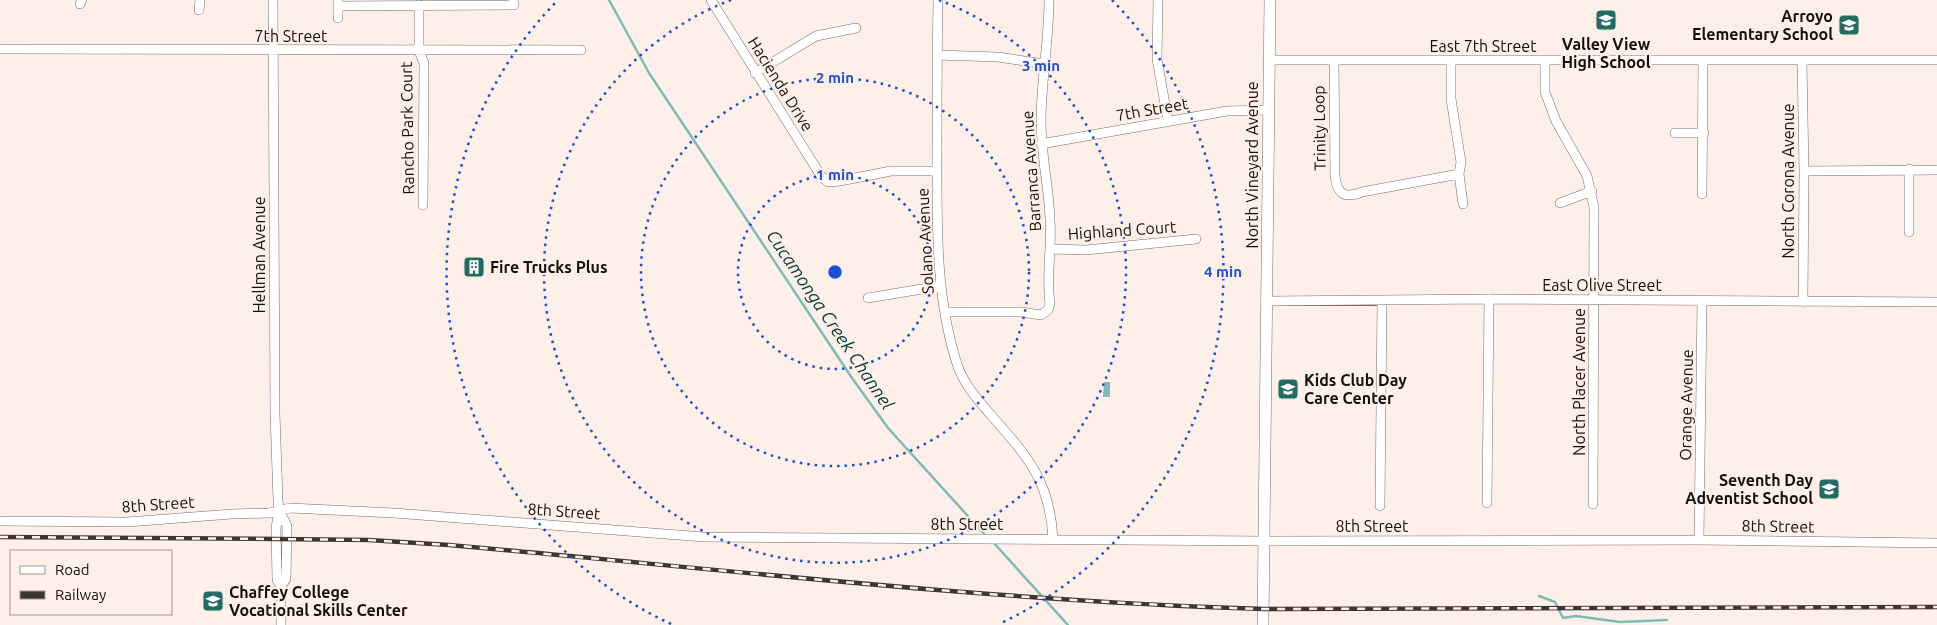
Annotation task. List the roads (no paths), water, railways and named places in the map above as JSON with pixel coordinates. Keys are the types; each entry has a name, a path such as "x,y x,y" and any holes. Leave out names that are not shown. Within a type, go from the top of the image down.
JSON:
{"main road":[{"name":"North Vineyard Avenue","path":"1263,625 1270,0"}],"street":[{"path":"199,10 200,0"},
{"name":"Hellman Avenue","path":"273,0 275,414 279,510 286,526 286,579 281,586 281,625"},
{"name":"Hacienda Drive","path":"711,0 821,176 828,182 891,171 937,171"},
{"name":"Solano Avenue","path":"938,0 936,226 940,286 945,312 958,367 968,385 978,400 1023,451 1036,471 1048,500 1054,539"},
{"name":"Barranca Avenue","path":"945,312 1021,312 1041,315 1048,310 1050,304 1050,220 1042,144 1041,105 1049,30 1049,0"},
{"path":"1158,0 1157,60 1168,121"},
{"path":"338,18 338,3 419,5 514,3"},
{"name":"Rancho Park Court","path":"419,5 419,51 424,63 423,204"},
{"path":"755,72 816,36 856,28"},
{"name":"7th Street","path":"0,49 273,51 581,50"},
{"path":"937,55 998,57 1044,64"},
{"name":"East 7th Street","path":"1269,60 1937,60"},
{"name":"Trinity Loop","path":"1334,60 1335,176 1336,188 1342,194 1352,196 1362,192 1459,174"},
{"path":"1451,61 1451,99 1461,162 1459,174 1463,204"},
{"name":"North Placer Avenue","path":"1545,61 1545,92 1556,121 1588,176 1594,207 1593,504"},
{"path":"1702,194 1704,133 1703,61"},
{"name":"North Corona Avenue","path":"1802,61 1804,171 1803,302"},
{"name":"7th Street","path":"1042,144 1227,111 1269,110"},
{"path":"1675,134 1704,133"},
{"path":"1909,169 1909,232"},
{"path":"1804,171 1937,170"},
{"path":"1560,203 1592,191"},
{"name":"Highland Court","path":"1050,249 1086,250 1196,239"},
{"path":"868,298 940,286"},
{"path":"1380,506 1382,300"},
{"path":"1487,503 1489,300"},
{"name":"East Olive Street","path":"1267,301 1702,300 1937,302"},
{"name":"Orange Avenue","path":"1699,540 1702,300"},
{"name":"8th Street","path":"0,521 127,522 268,513 290,508 350,510 704,537 1265,541 1699,540 1937,543"}],"water":[{"path":"1104,382 1110,382 1110,397 1103,397"}],"waterway":[{"name":"Cucamonga Creek Channel","path":"609,0 649,73 852,378 888,428 986,536"},
{"name":"Cucamonga Creek Channel","path":"992,541 1068,625"},
{"path":"1539,596 1555,602 1563,618 1576,616 1620,622 1667,620"}],"railway":[{"path":"0,537 369,540 449,545 958,592 1162,605 1264,609 1937,607"}],"place":[{"name":"Valley View High School","path":"1606,20"},
{"name":"Arroyo Elementary School","path":"1849,25"},
{"name":"Fire Trucks Plus","path":"474,267"},
{"name":"Kids Club Day Care Center","path":"1288,389"},
{"name":"Seventh Day Adventist School","path":"1829,489"},
{"name":"Chaffey College Vocational Skills Center","path":"213,601"}]}
